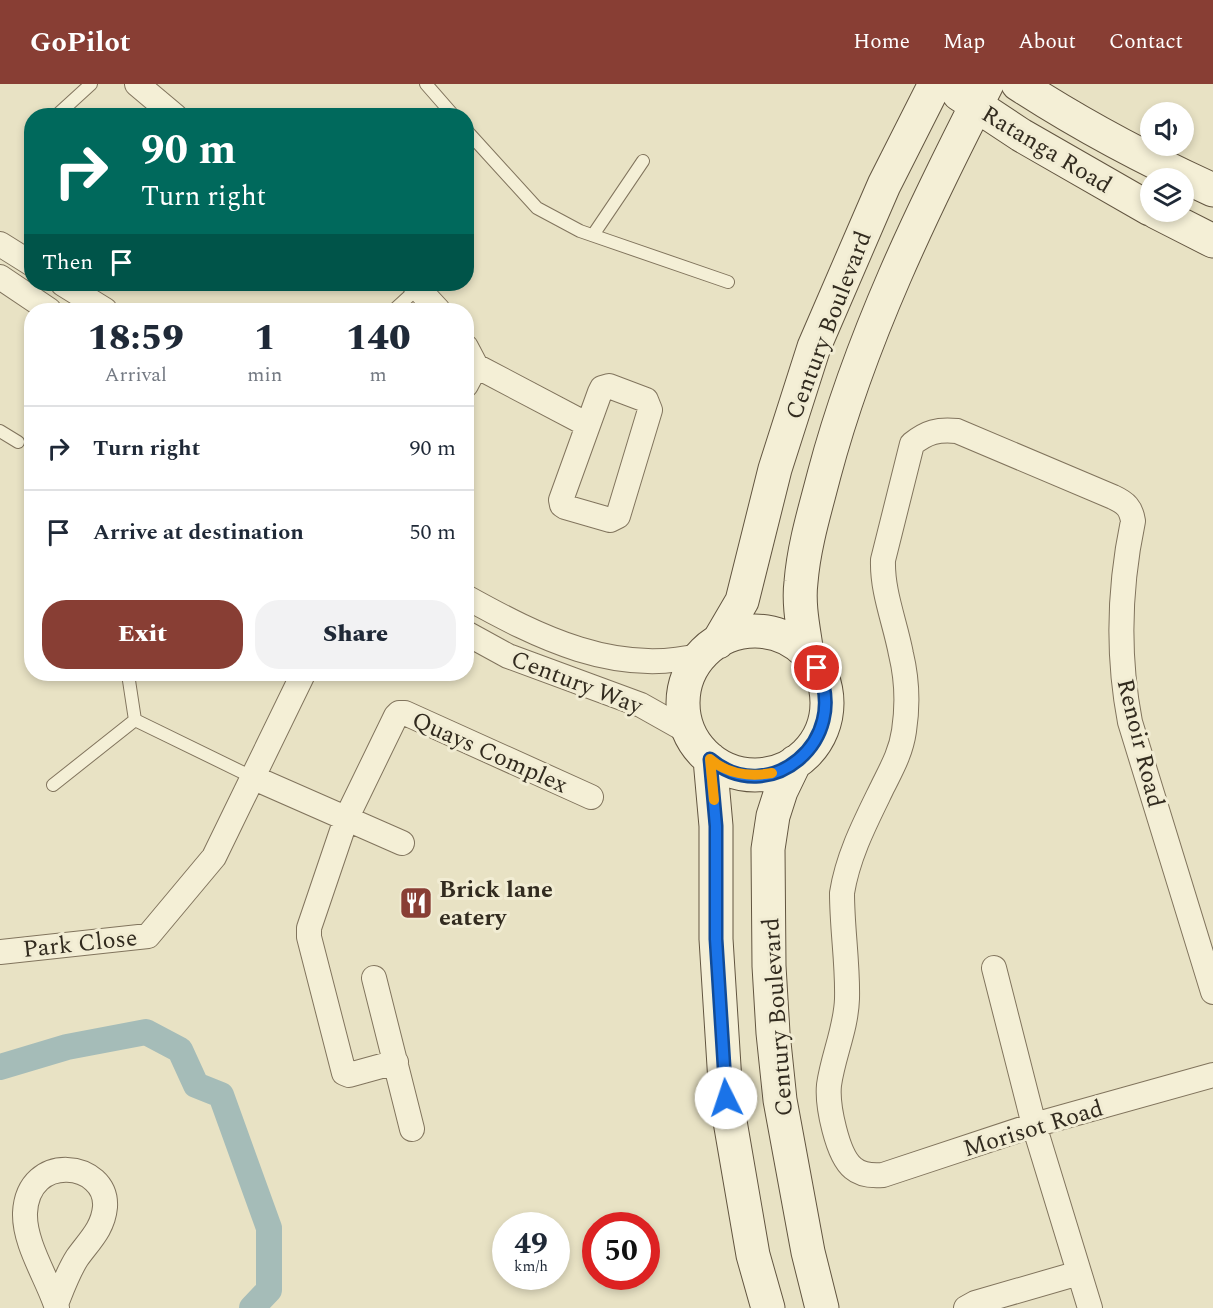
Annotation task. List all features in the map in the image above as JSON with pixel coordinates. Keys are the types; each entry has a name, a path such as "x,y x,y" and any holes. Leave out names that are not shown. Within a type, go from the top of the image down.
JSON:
{"main road":[{"name":"Century Boulevard","path":"710,649 742,601 775,469 814,347 884,185 935,84"},
{"name":"Ratanga Road","path":"946,84 981,95 1030,141 1140,203"},
{"name":"Ratanga Road","path":"1018,84 1101,135 1213,190"},
{"name":"Century Boulevard","path":"807,654 801,611 801,583 808,533 834,439 861,360 900,266 981,95"},
{"path":"1176,222 1213,241"},
{"path":"761,632 784,638 807,654 817,668 823,683 826,707 817,738 807,752 795,762 774,772 752,775 729,771 710,759 696,745 689,732 683,708 684,692 688,677 710,649 737,634 761,632"},
{"path":"710,759 716,826 716,939 726,1098 753,1255 768,1308"},
{"name":"Century Boulevard","path":"795,762 781,791 773,816 768,849 769,966 780,1100 808,1252 822,1308"}],"street":[{"path":"137,84 166,108"},
{"path":"0,244 24,259"},
{"path":"0,277 39,303"},
{"path":"74,291 94,303"},
{"path":"421,291 432,303"},
{"path":"474,368 588,425"},
{"path":"609,386 646,400 650,407 618,516 613,520 565,507 561,503 588,425 602,388 609,386"},
{"name":"Renoir Road","path":"854,1169 844,1156 828,1096 846,1009 842,893 844,878 856,843 896,761 904,732 905,675 882,575 886,546 912,444 922,436 936,430 957,431 1113,497 1124,502 1131,510 1133,521 1122,594 1120,651 1123,682 1130,722 1213,992"},
{"name":"Century Way","path":"474,601 543,636 613,659 679,661 710,649"},
{"name":"Century Way","path":"474,637 508,656 641,705 689,732"},
{"name":"Park Close","path":"0,952 148,936 214,857 300,681"},
{"name":"Quays Complex","path":"346,819 396,716 402,712 591,797"},
{"path":"254,778 402,843"},
{"path":"346,819 309,928 309,937 344,1073 349,1074 396,1062"},
{"path":"994,968 1034,1125 1089,1308"},
{"path":"374,978 412,1128"},
{"name":"Morisot Road","path":"854,1169 874,1175 892,1173 1034,1125 1213,1075"},
{"path":"69,1170 89,1177 100,1189 105,1203 104,1218 97,1233 77,1259 57,1306 28,1234 25,1215 28,1194 40,1178 47,1173 69,1170"},
{"path":"966,1308 975,1302 1079,1273"}],"lane":[{"path":"65,108 91,84"},
{"path":"426,84 447,108"},
{"path":"474,139 537,208 593,235 728,282"},
{"path":"593,235 643,161"},
{"path":"400,303 411,291"},
{"path":"0,431 18,442"},
{"path":"129,681 135,720"},
{"path":"135,720 254,778"},
{"path":"52,785 135,720"}],"waterway":[{"path":"0,1067 67,1047 146,1032 180,1050 196,1085 221,1095 269,1228 269,1290 252,1308"}],"slow traffic":[{"path":"714,800 710,759 725,769 742,774 772,773"}],"place":[{"name":"Brick lane eatery","path":"416,903"}],"route":[{"path":"726,1098 716,939 716,826 710,759 729,771 756,775 783,769 805,754 815,742 820,731 826,707 823,683 817,668"}]}
